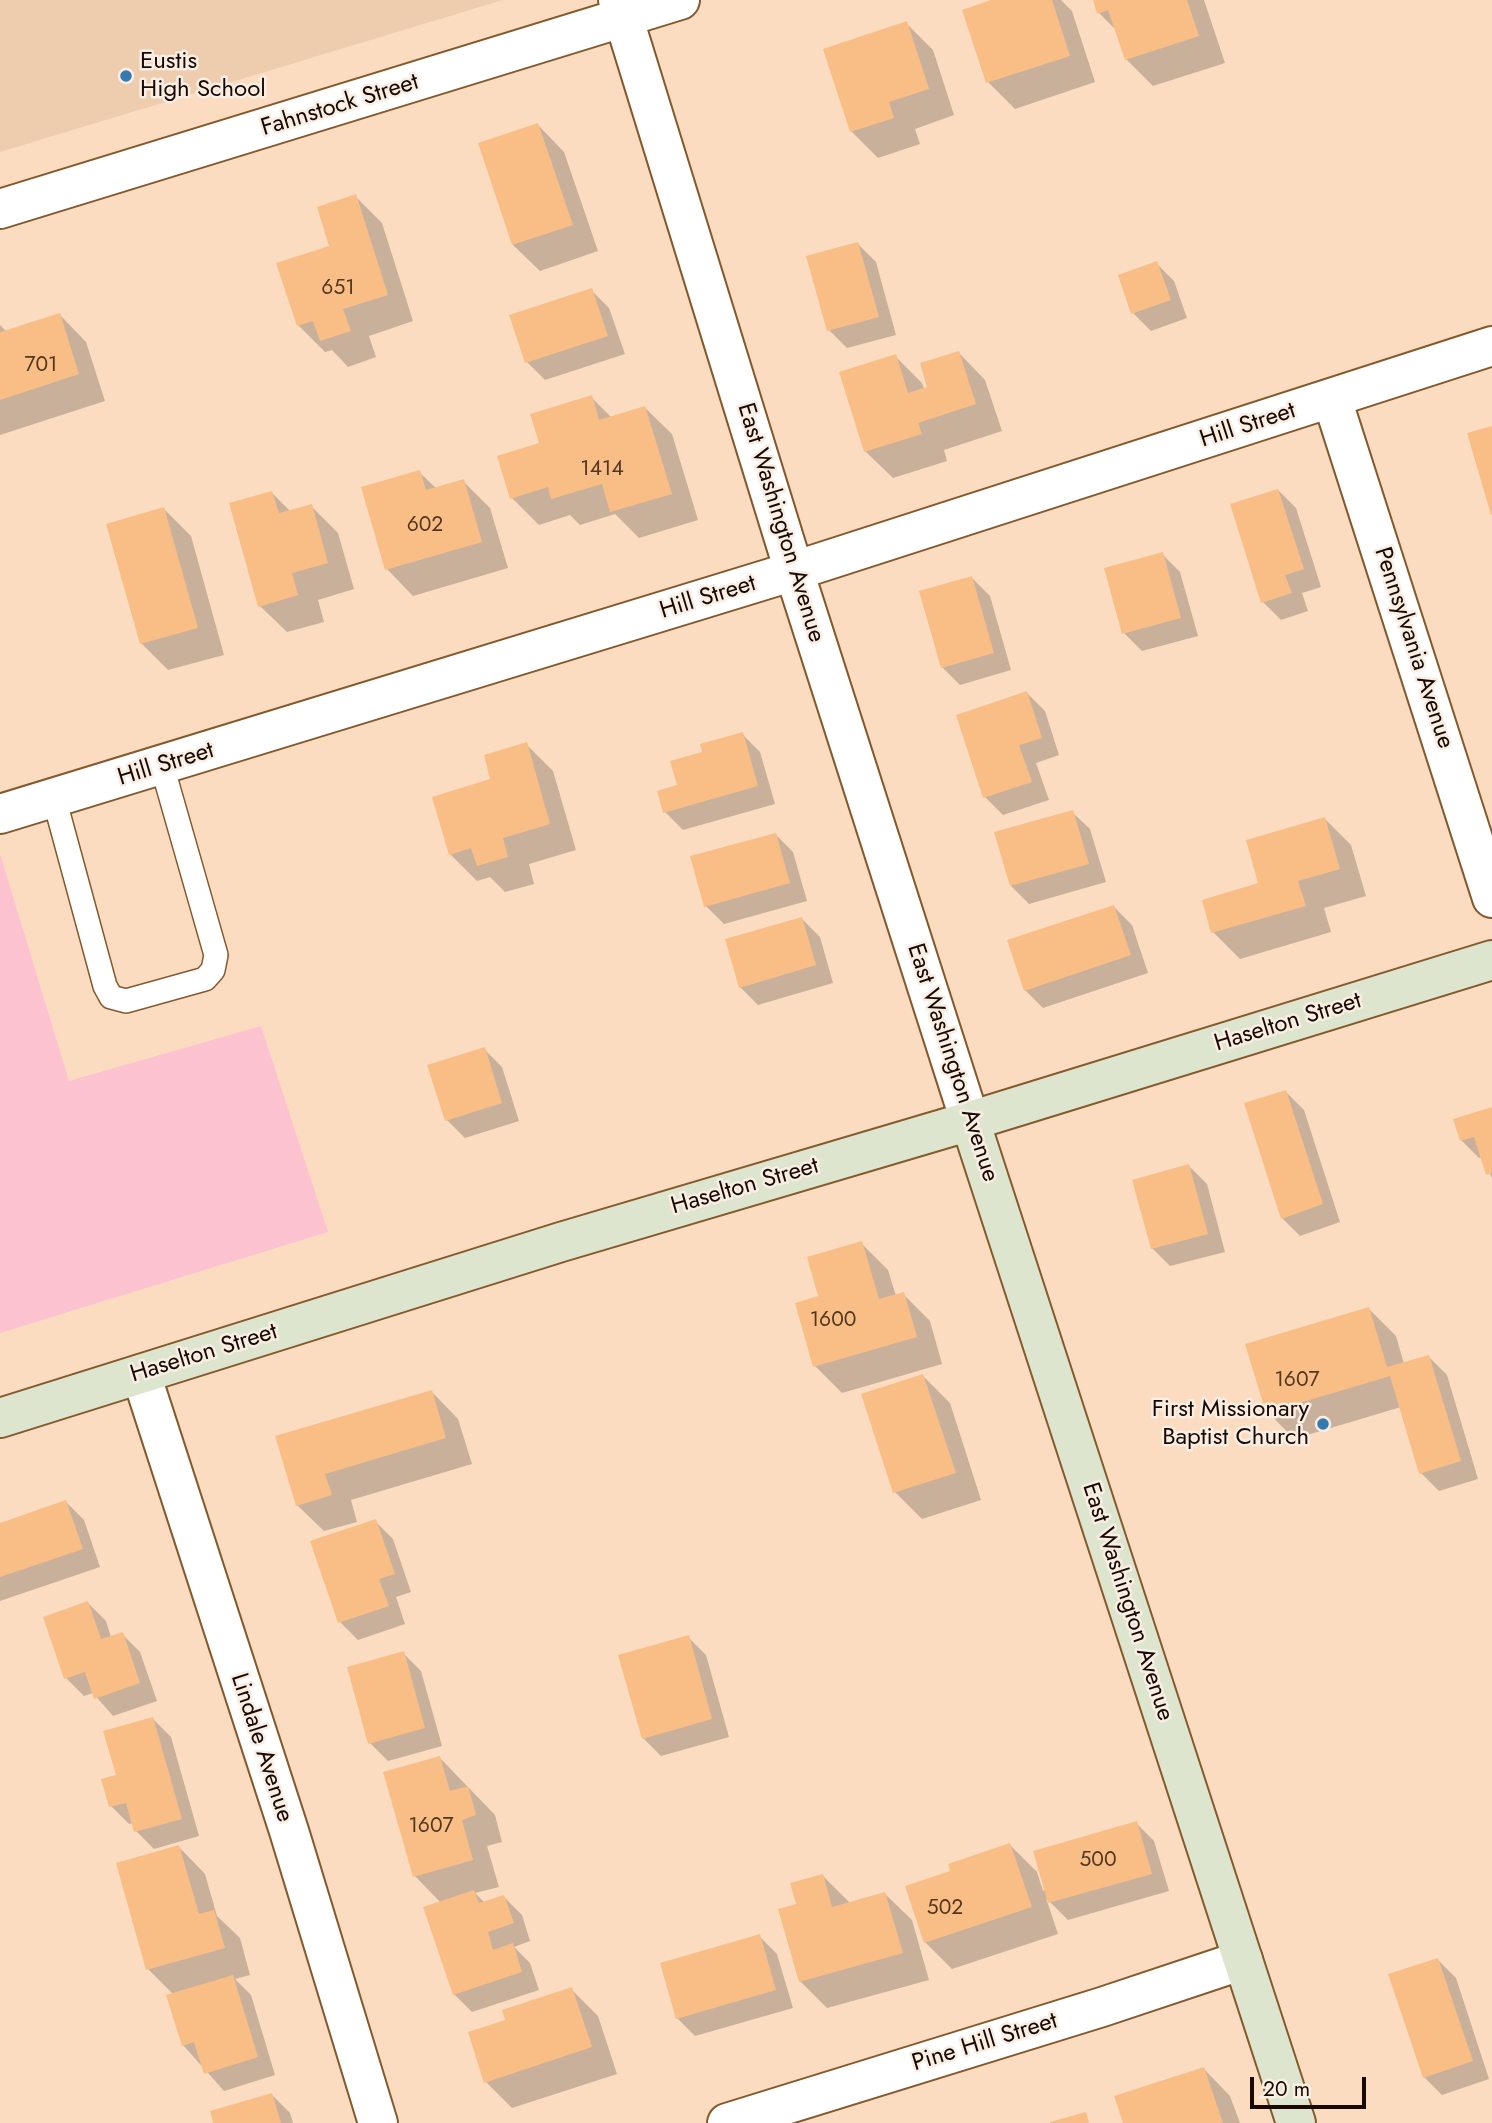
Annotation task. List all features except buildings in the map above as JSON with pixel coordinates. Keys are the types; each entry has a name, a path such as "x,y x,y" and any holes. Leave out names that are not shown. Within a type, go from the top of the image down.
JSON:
{"street":[{"name":"Fahnstock Street","path":"0,209 621,9 680,0"},
{"name":"East Washington Avenue","path":"621,9 794,571 1296,2123"},
{"name":"Hill Street","path":"0,814 794,571 1492,346"},
{"name":"Pennsylvania Avenue","path":"1332,398 1492,898"},
{"name":"Haselton Street","path":"0,1418 548,1246 970,1121 1492,960"},
{"name":"Lindale Avenue","path":"141,1374 289,1831 378,2123"},
{"name":"Pine Hill Street","path":"727,2123 1102,2007 1243,1960"}],"lane":[{"path":"54,798 105,986 111,997 126,1001 205,979 213,970 216,955 162,766"}],"shaded area":[{"name":"Eustis High School","path":"0,0 503,0 0,152"},
{"path":"0,854 69,1081 261,1026 328,1232 0,1333"}],"place":[{"name":"Eustis High School","path":"126,76"},
{"name":"First Missionary Baptist Church","path":"1323,1424"}]}
